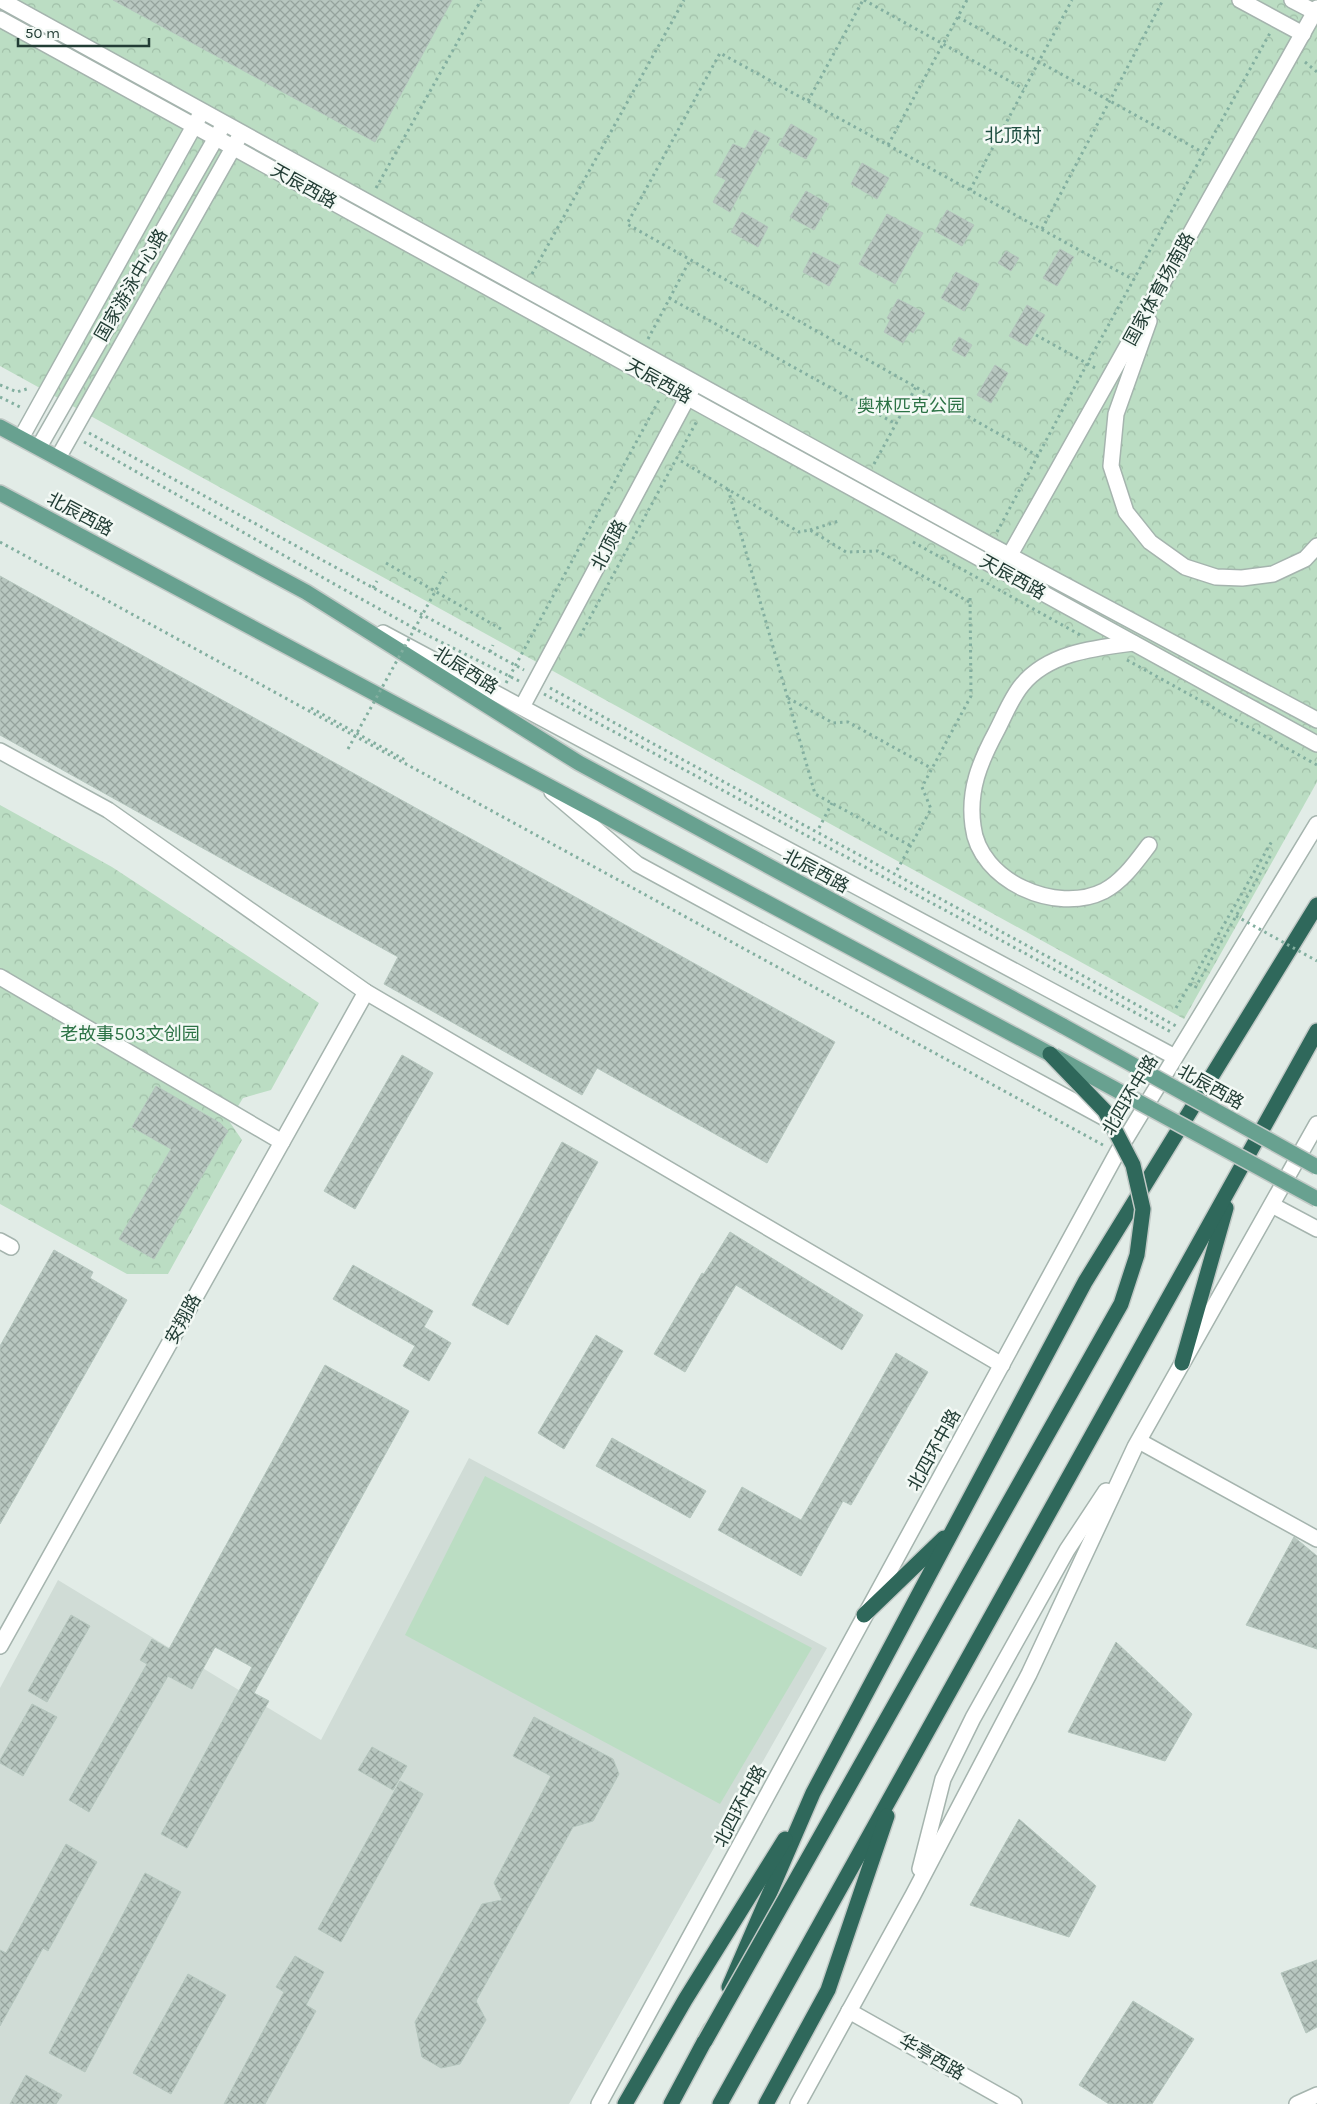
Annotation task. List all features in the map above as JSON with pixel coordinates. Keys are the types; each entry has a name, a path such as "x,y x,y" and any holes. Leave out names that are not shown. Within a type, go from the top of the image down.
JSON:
{"highway":[{"path":"625,2104 685,2000 813,1794 1085,1282 1317,905"},
{"path":"720,2104 1317,1031"},
{"path":"671,2104 1121,1304 1137,1255 1143,1209 1134,1165 1105,1111 1050,1054"},
{"path":"1182,1363 1233,1183"},
{"path":"864,1616 954,1528"},
{"path":"766,2104 828,1990 900,1780"},
{"path":"706,2041 813,1794"}],"main road":[{"name":"北辰西路","path":"0,427 306,592 579,763 1063,1026 1317,1167"},
{"name":"北辰西路","path":"0,493 1050,1054 1317,1199"}],"street":[{"name":"天辰西路","path":"1,0 988,544 1317,720"},
{"path":"1240,0 1303,34"},
{"path":"1292,0 1316,10"},
{"name":"国家体育场南路","path":"1002,570 1316,10"},
{"name":"天辰西路","path":"0,20 1317,744"},
{"path":"21,438 202,111"},
{"name":"国家游泳中心路","path":"39,447 224,123"},
{"path":"58,458 78,432 242,133"},
{"path":"1163,282 1116,414 1111,466 1126,512 1150,542 1184,567 1216,577 1242,578 1273,574 1305,558 1317,546"},
{"name":"北顶路","path":"522,707 696,383"},
{"name":"北辰西路","path":"306,592 1175,1057"},
{"path":"1133,642 1084,651 1059,659 1036,671 1021,686 977,772 972,800 973,827 982,852 997,871 1019,887 1046,898 1078,898 1103,891 1126,874 1149,845"},
{"path":"0,752 108,810 366,992 1002,1365"},
{"name":"北辰西路","path":"540,781 636,864 1130,1132"},
{"name":"北四环中路","path":"600,2104 1117,1153 1175,1057 1183,1034 1317,824"},
{"path":"0,977 282,1142"},
{"name":"安翔路","path":"0,1646 366,992"},
{"path":"798,2104 913,1895 1028,1674 1137,1444 1315,1132"},
{"path":"1272,1205 1317,1230"},
{"path":"1137,1444 1317,1539"},
{"path":"913,1895 943,1779 964,1735 1068,1550 1137,1444"},
{"name":"华亭西路","path":"849,2011 1014,2104"},
{"path":"1297,2104 1317,2095"}],"path":[{"path":"375,189 482,0"},
{"path":"531,275 684,0"},
{"path":"808,101 863,0 1024,89"},
{"path":"888,145 967,0"},
{"path":"970,190 1072,0"},
{"path":"1042,229 1163,0"},
{"path":"958,17 1204,153"},
{"path":"988,544 997,533 1087,364 1278,21"},
{"path":"1038,456 627,224 720,53 1134,280"},
{"path":"648,339 690,260"},
{"path":"669,298 896,424"},
{"path":"1036,335 1110,376"},
{"path":"499,695 666,385"},
{"path":"874,464 916,387"},
{"path":"0,396 28,411"},
{"path":"578,641 705,407"},
{"path":"78,432 115,446 502,658"},
{"path":"78,432 515,666 548,696 1183,1034"},
{"path":"78,432 336,585 421,632 510,676 551,690 1183,1034"},
{"path":"681,462 799,532 840,521"},
{"path":"728,489 815,794 911,846"},
{"path":"810,530 846,552 878,551 971,603"},
{"path":"0,542 1117,1153"},
{"path":"972,574 980,558"},
{"path":"386,563 501,629"},
{"path":"348,749 446,572"},
{"path":"373,588 377,581"},
{"path":"897,870 931,809 922,787 971,696 970,594"},
{"path":"490,652 493,645"},
{"path":"538,716 554,685"},
{"path":"787,698 833,723 848,722 931,768"},
{"path":"312,708 406,760"},
{"path":"819,828 832,803"},
{"path":"1176,1008 1272,841"},
{"path":"1190,984 1194,988 1272,853"},
{"path":"1236,916 1317,961"}],"shaded area":[{"path":"469,1458 827,1648 569,2104 0,2104 0,1688 58,1580 321,1740"}],"green space":[{"name":"奥林匹克公园","path":"0,0 1317,0 1317,782 1184,1019 0,366"},
{"name":"老故事503文创园","path":"0,805 112,867 319,1003 271,1090 243,1098 229,1121 242,1140 168,1274 127,1274 0,1204"},
{"path":"485,1476 812,1648 720,1804 405,1635"}],"building":[{"path":"113,0 452,0 375,142"},
{"path":"791,124 817,139 806,159 779,145"},
{"path":"755,130 770,138 730,212 713,202 726,180 716,175 733,144 745,149"},
{"path":"862,163 889,178 877,199 851,184"},
{"path":"806,191 829,204 814,230 790,217"},
{"path":"947,210 974,225 962,246 935,231"},
{"path":"742,212 768,227 758,247 731,232"},
{"path":"887,214 923,233 895,284 859,264"},
{"path":"1060,249 1074,257 1057,286 1043,278"},
{"path":"1006,251 1019,258 1011,271 998,263"},
{"path":"813,252 840,266 829,286 803,272"},
{"path":"956,272 979,284 964,311 941,298"},
{"path":"898,299 925,313 913,333 910,331 903,343 884,332 890,320 887,318"},
{"path":"1027,305 1045,315 1027,346 1009,336"},
{"path":"959,337 972,345 965,357 952,350"},
{"path":"995,365 1008,373 991,403 977,395"},
{"path":"0,576 835,1042 767,1163 597,1068 582,1095 384,984 398,957 0,735"},
{"path":"402,1055 433,1073 355,1209 324,1191"},
{"path":"156,1086 220,1123 228,1131 154,1259 119,1239 171,1149 132,1127"},
{"path":"562,1142 598,1162 508,1325 472,1305"},
{"path":"730,1232 863,1315 842,1350 736,1285 685,1372 654,1354 702,1273 704,1274"},
{"path":"54,1250 93,1272 90,1278 127,1300 0,1524 0,1346"},
{"path":"353,1265 433,1311 424,1327 451,1343 429,1381 403,1366 415,1346 333,1299"},
{"path":"596,1335 623,1351 564,1449 538,1433"},
{"path":"896,1353 928,1372 851,1505 843,1501 801,1576 718,1530 742,1487 801,1520"},
{"path":"325,1365 409,1411 254,1693 269,1701 187,1848 161,1834 252,1667 215,1647 192,1689 168,1676 89,1812 69,1800 147,1664 140,1660 152,1639 169,1649"},
{"path":"612,1438 706,1491 690,1518 596,1466"},
{"path":"1294,1537 1317,1556 1317,1649 1246,1625"},
{"path":"71,1615 90,1626 47,1702 28,1691"},
{"path":"1116,1642 1192,1714 1165,1761 1068,1732"},
{"path":"32,1704 57,1717 23,1776 0,1763 0,1760"},
{"path":"534,1717 613,1759 619,1774 593,1821 573,1827 476,2001 486,2020 460,2064 441,2068 422,2057 415,2022 482,1904 502,1900 494,1883 551,1776 513,1756"},
{"path":"372,1747 407,1766 393,1790 358,1770"},
{"path":"400,1781 423,1794 341,1942 318,1929"},
{"path":"1019,1819 1096,1886 1069,1937 970,1905"},
{"path":"66,1844 97,1862 48,1951 43,1948 0,2026 0,1950 6,1953"},
{"path":"145,1873 181,1892 85,2072 49,2053"},
{"path":"295,1956 324,1972 306,2005 316,2011 265,2104 224,2104 284,1992 276,1987"},
{"path":"1317,1960 1317,2027 1306,2033 1281,1973"},
{"path":"188,1974 226,1995 171,2094 133,2073"},
{"path":"1133,2001 1194,2039 1152,2104 1109,2104 1079,2085"},
{"path":"26,2075 62,2095 56,2104 10,2104"}],"district":[{"name":"北顶村","path":"1013,136"}]}
